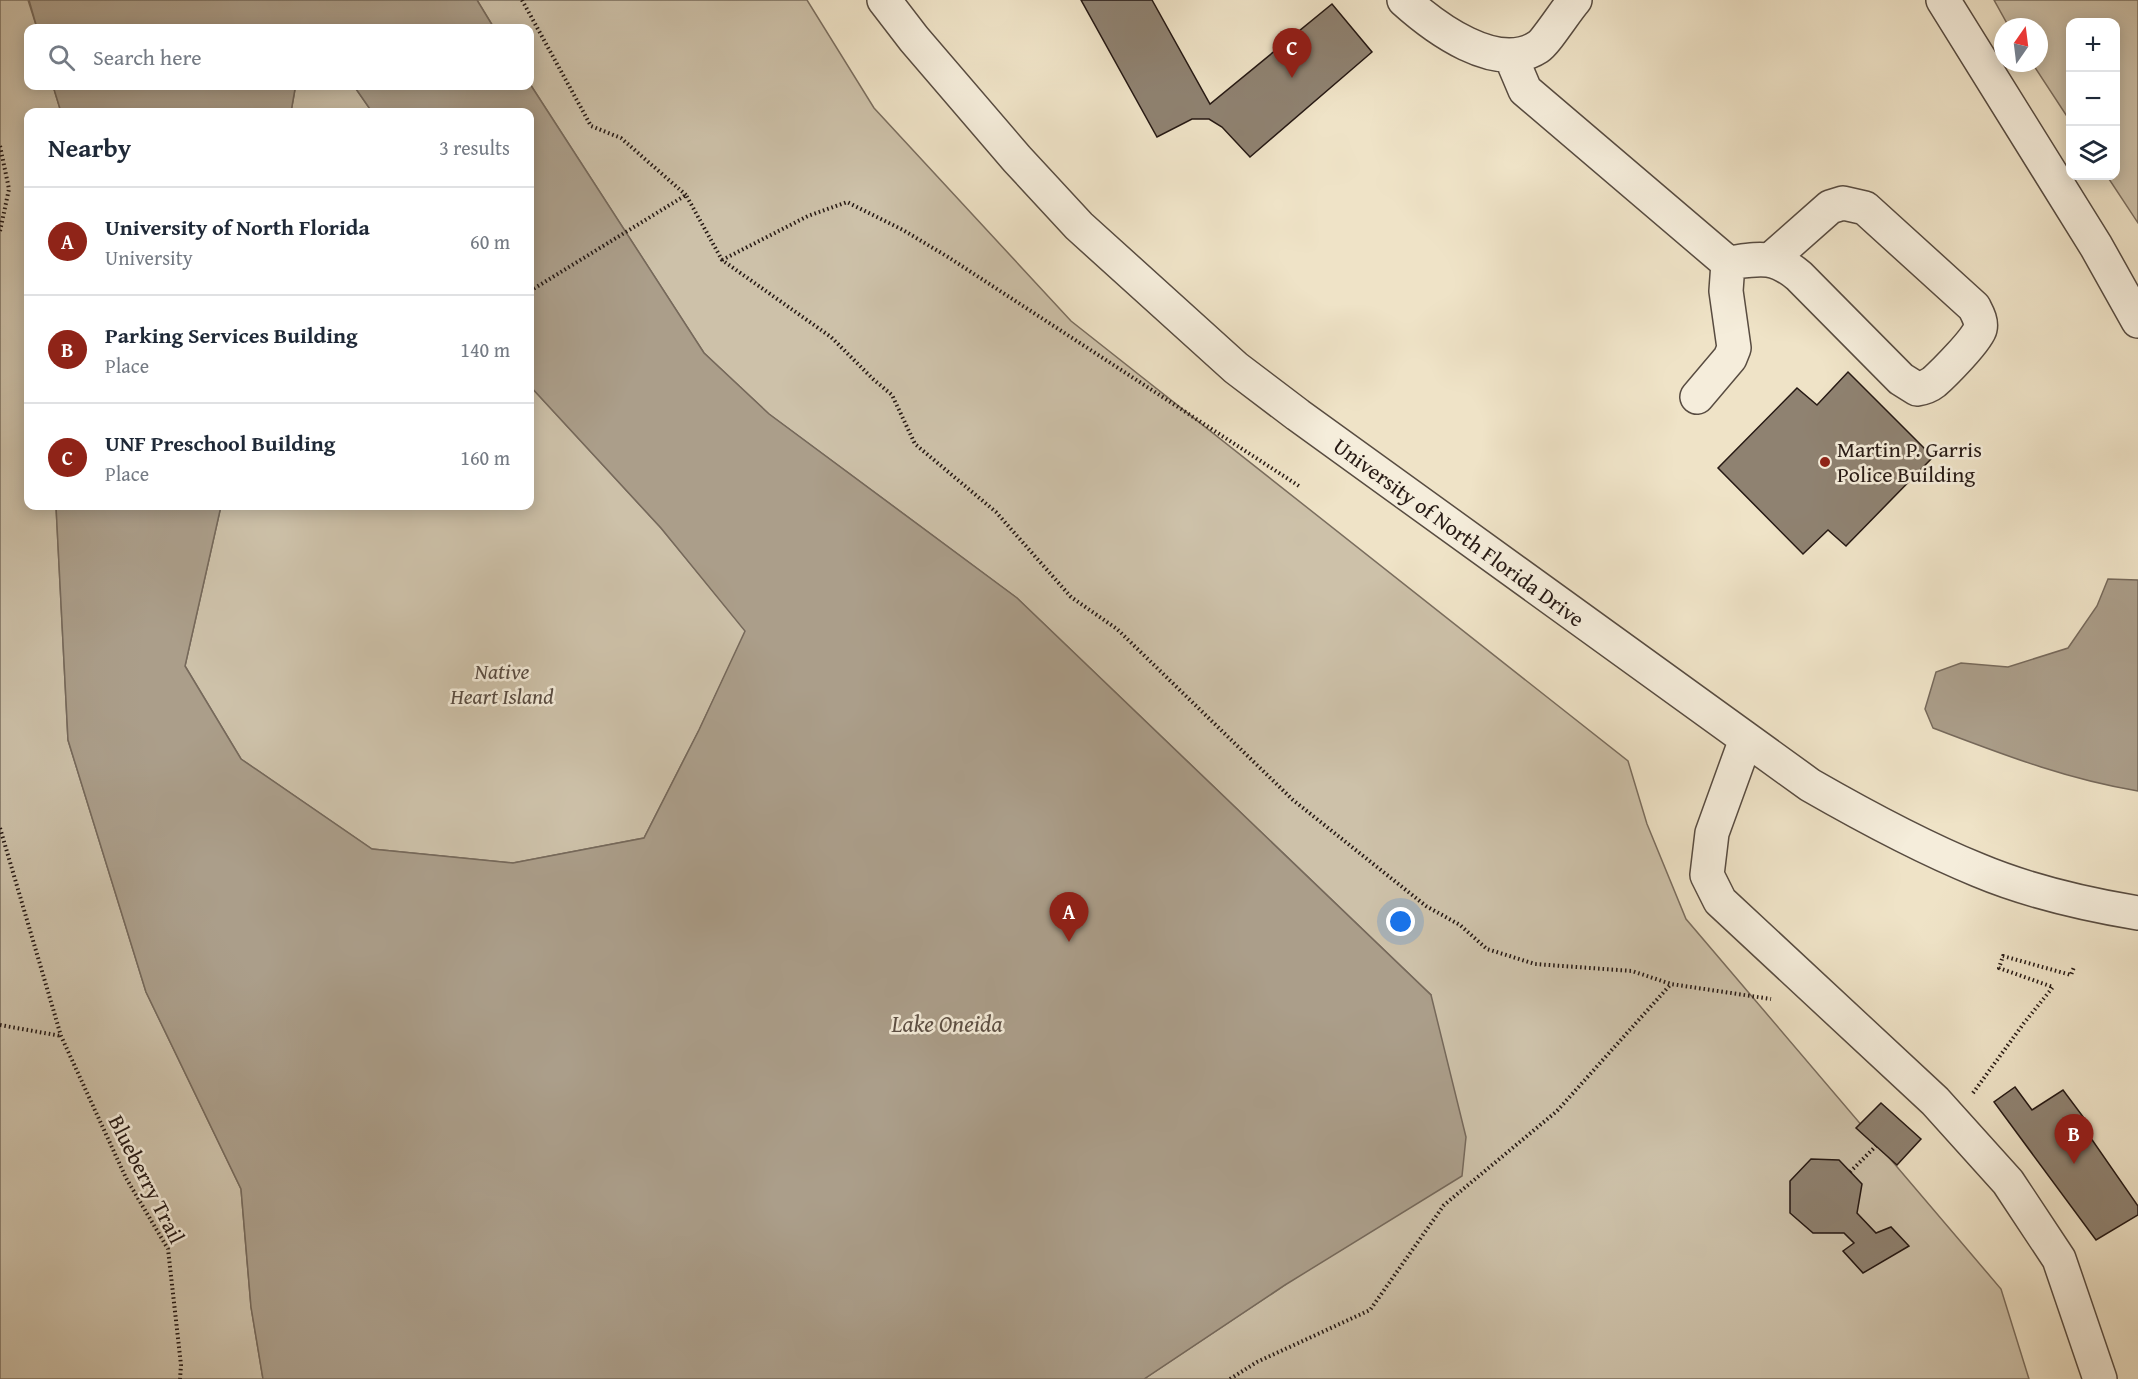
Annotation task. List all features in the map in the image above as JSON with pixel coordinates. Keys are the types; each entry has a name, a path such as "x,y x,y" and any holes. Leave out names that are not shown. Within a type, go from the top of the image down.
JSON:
{"street":[{"name":"University of North Florida Drive","path":"884,0 914,39 1017,159 1079,226 1236,368 1298,415 1810,785 1875,822 1933,851 1981,871 2046,892 2138,913"},
{"path":"1404,0 1427,21 1478,50 1511,57 1539,47 1575,0"},
{"path":"1943,0 2096,246 2138,321"},
{"path":"1511,57 1525,90 1728,263 1770,260 1785,264 1901,379 1917,389 1934,382 1975,339 1981,328 1980,319 1974,307 1865,208 1843,203 1830,207 1770,260"},
{"path":"1697,397 1730,358 1734,348 1726,291 1728,263"},
{"path":"1746,739 1712,833 1707,875 1720,901 1935,1101 2008,1182 2059,1259 2100,1379"}],"path":[{"path":"522,0 591,126 621,138 686,195 722,260 831,337 892,395 915,444 996,512 1071,597 1117,629 1293,800 1426,906 1461,926 1486,949 1535,964 1632,970 1671,984 1771,999"},
{"path":"0,146 9,189 0,231"},
{"path":"534,289 686,195"},
{"path":"722,260 808,216 847,202 903,230 948,257 1299,486"},
{"name":"Blueberry Trail","path":"0,828 61,1036 126,1178 168,1249 182,1365 180,1379"},
{"path":"1952,1120 2053,987 1999,968 2003,956 2071,975 2074,967"},
{"path":"1230,1379 1257,1362 1370,1311 1444,1205 1557,1112 1671,984"},
{"path":"0,1025 61,1036"},
{"path":"1850,1172 1876,1146"}],"green space":[{"path":"0,0 28,0 36,24 24,24 24,90 54,90 60,108 24,108 24,510 56,510 68,740 146,992 241,1189 251,1307 263,1379 0,1379"},
{"path":"477,0 807,0 874,108 1071,321 1628,761 1647,824 1686,919 2001,1289 2029,1379 1144,1379 1285,1285 1431,995 1017,598 769,414 704,353 534,90 534,24 492,24"},
{"path":"1994,0 2138,0 2138,223 2110,180 2120,180 2120,18 2066,18 2066,115 2038,72 2048,72 2048,18 2004,18"},
{"path":"295,90 357,90 369,108 292,108"},
{"name":"Native Heart Island","path":"534,390 661,528 746,631 644,838 513,863 372,849 241,759 185,666 220,510 534,510"}],"water":[{"path":"29,0 477,0 492,24 36,24"},
{"path":"54,90 295,90 292,108 60,108"},
{"name":"Lake Oneida","path":"357,90 534,90 704,353 769,414 1017,598 1431,995 1466,1137 1462,1176 1285,1285 1144,1379 263,1379 251,1307 241,1189 146,992 68,740 56,510 220,510 185,666 241,759 372,849 513,863 644,838 699,730 745,631 661,528 534,390 534,108 369,108"},
{"path":"2108,579 2138,580 2138,791 2059,773 1933,728 1925,709 1936,672 1961,663 2008,667 2068,648 2097,606"}],"building":[{"path":"1081,0 1152,0 1210,104 1332,4 1372,52 1250,157 1222,127 1209,119 1192,119 1157,137"},
{"name":"Martin P. Garris Police Building","path":"1848,372 1933,457 1846,546 1828,530 1803,554 1718,468 1797,388 1817,405"},
{"path":"2015,1087 2032,1110 2063,1090 2084,1118 2079,1121 2138,1206 2138,1215 2096,1240 1994,1102"},
{"path":"1881,1103 1921,1139 1897,1165 1856,1128"},
{"path":"1811,1159 1839,1160 1862,1184 1857,1213 1876,1233 1891,1227 1909,1246 1863,1273 1843,1251 1854,1243 1844,1233 1813,1233 1790,1213 1790,1181"}],"place":[{"name":"UNF Preschool Building","path":"1292,78"},
{"name":"Martin P. Garris Police Building","path":"1825,462"},
{"name":"University of North Florida","path":"1069,942"},
{"name":"Parking Services Building","path":"2074,1164"}]}
